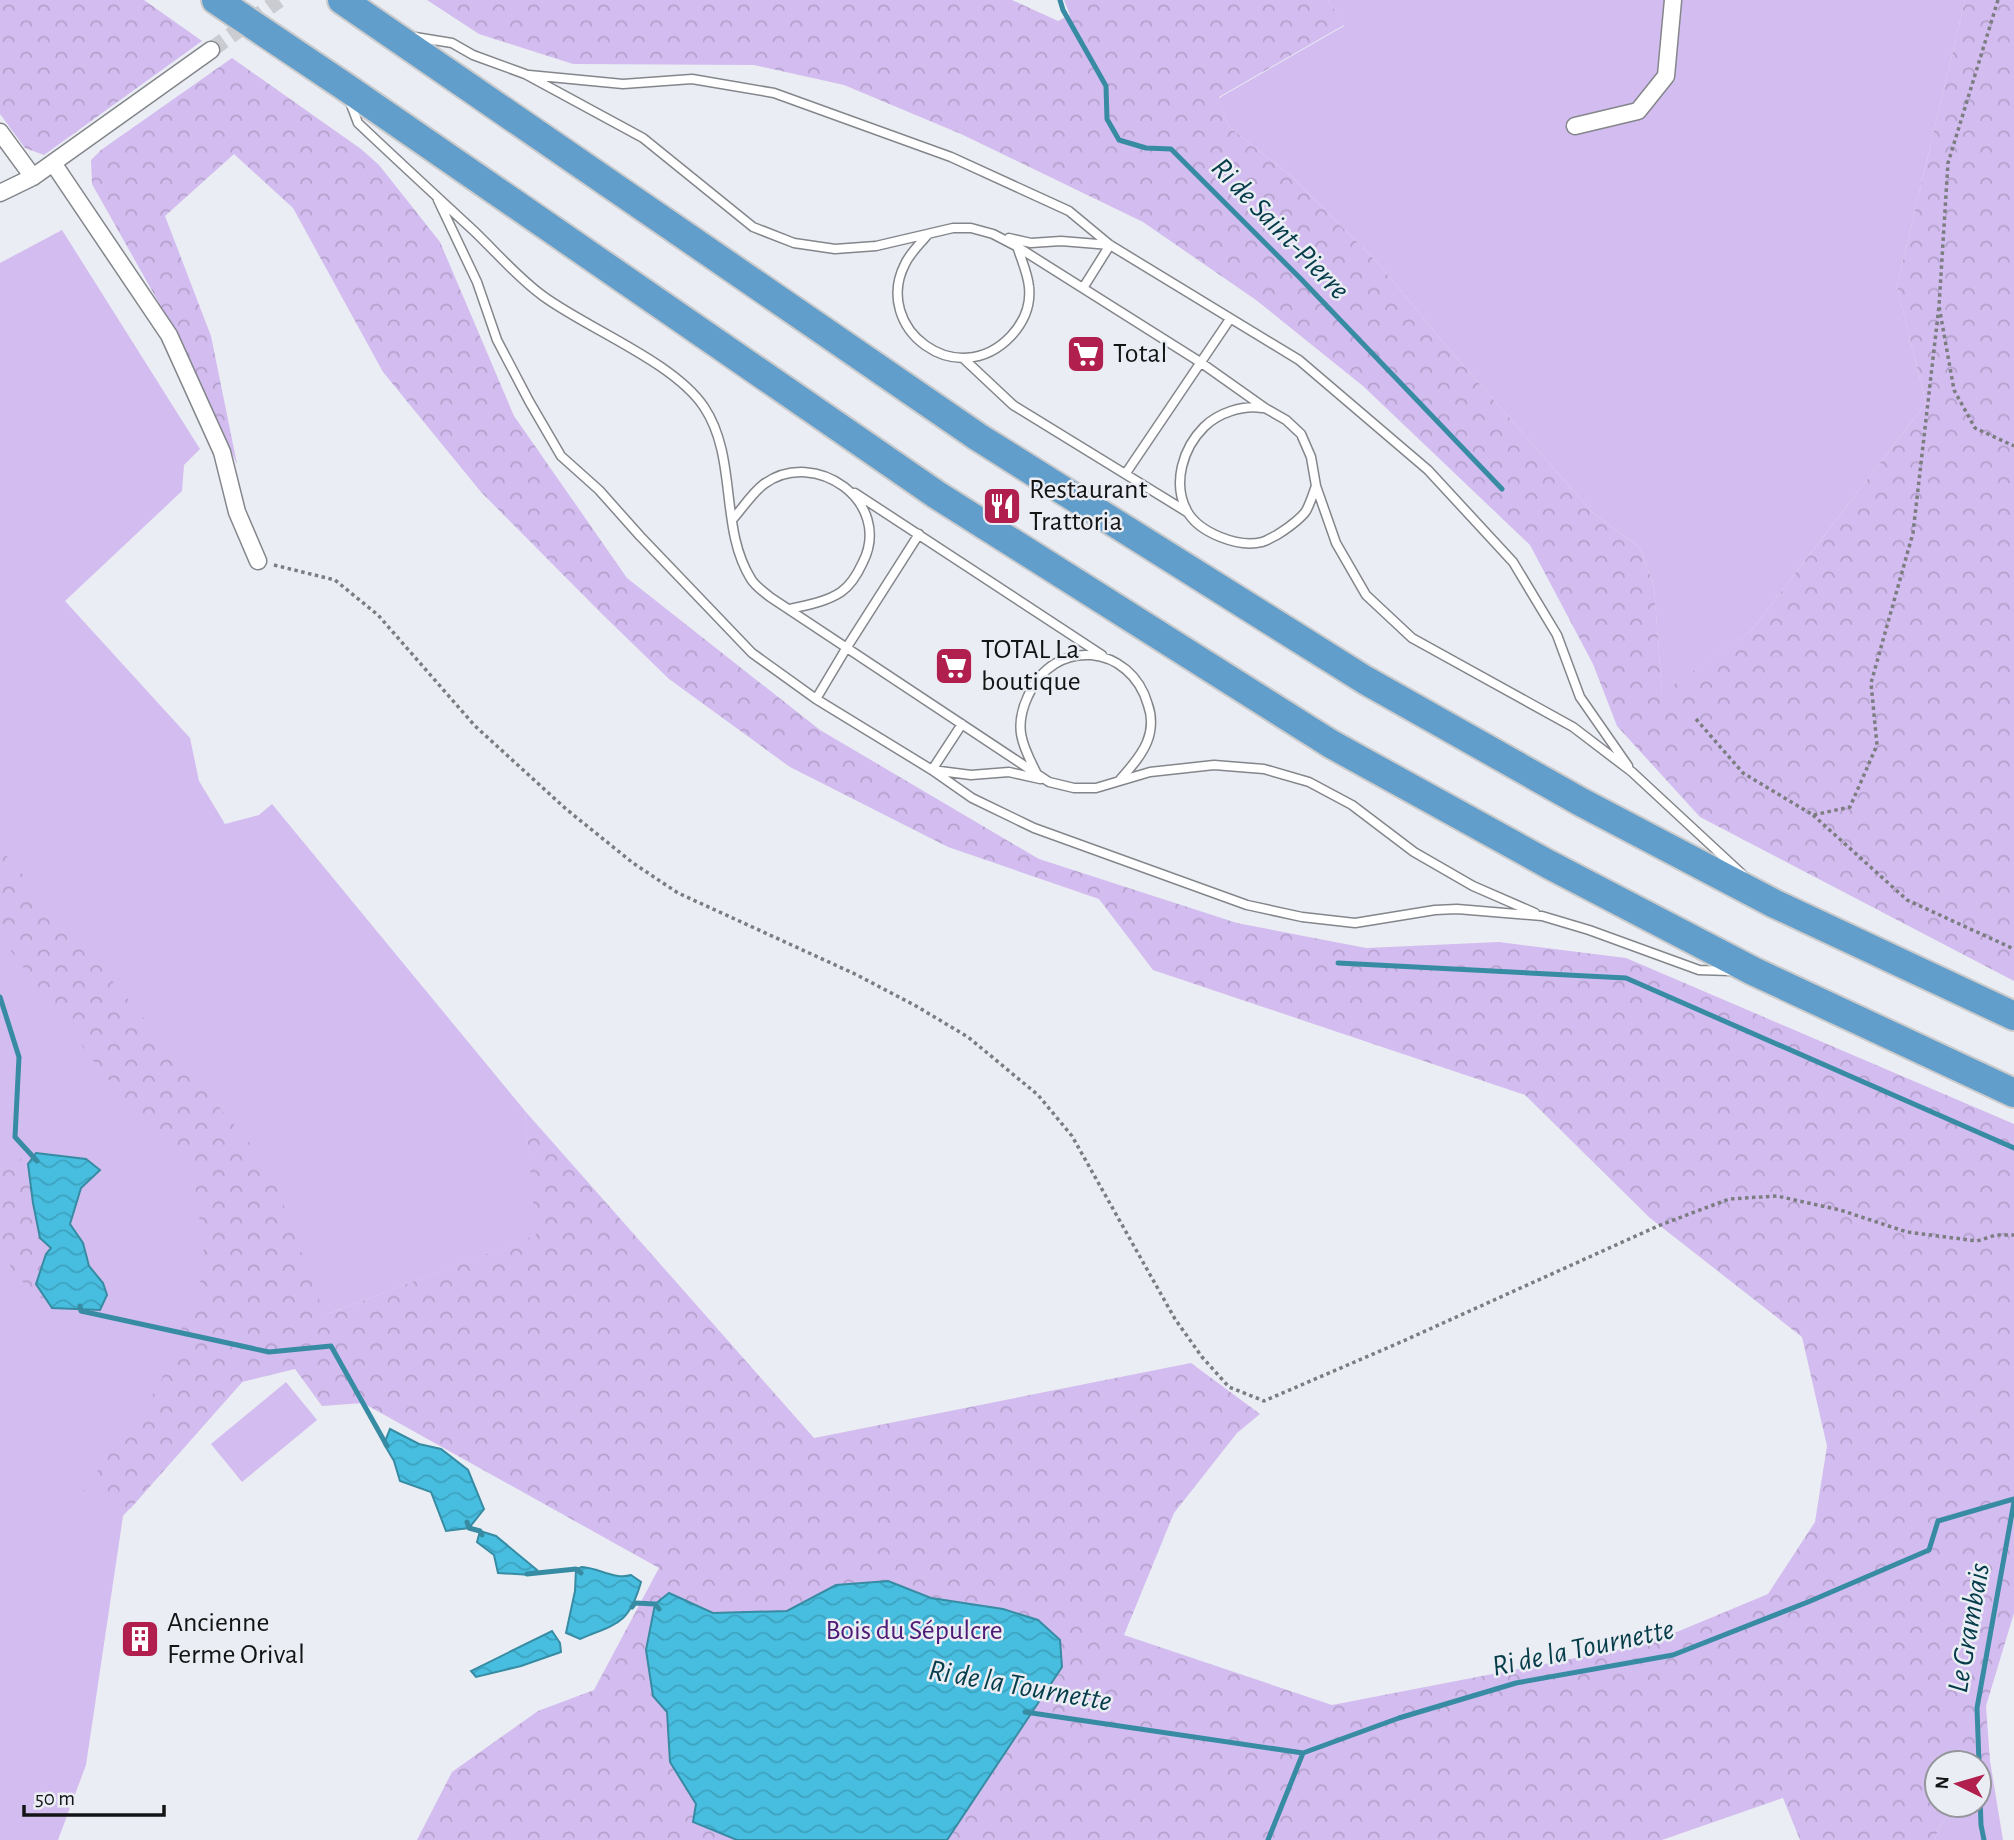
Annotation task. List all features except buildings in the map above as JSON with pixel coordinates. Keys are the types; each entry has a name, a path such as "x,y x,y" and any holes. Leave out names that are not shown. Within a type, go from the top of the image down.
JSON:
{"highway":[{"path":"216,0 937,495 1308,730 1548,864 1753,971 2014,1093"},
{"path":"342,0 978,438 1365,680 1581,802 1775,904 2014,1016"}],"street":[{"path":"1575,126 1638,111 1666,76 1673,0"},
{"path":"0,192 33,177 211,50"},
{"path":"0,132 33,177"},
{"path":"53,163 169,335 222,452 237,512 258,561"}],"lane":[{"path":"391,34 452,43 472,55 525,74 643,138 753,227 794,243 835,249 876,246 953,228 971,228 1031,243 1061,241 1110,245"},
{"path":"525,74 623,84 692,79 774,93 951,157 1069,211 1110,245 1299,360 1428,470 1513,562 1557,635 1580,697 1632,772"},
{"path":"344,86 358,123 543,296 676,379 704,407 727,474 739,553 752,581 770,597 1049,782"},
{"path":"438,200 477,282 497,340 561,456 599,490 752,653 816,699 932,770 972,798 1034,828 1247,905 1303,917 1355,923 1457,909 1542,916"},
{"path":"928,234 905,264 899,285 900,308 906,325 927,348 948,357 964,359 986,355 1000,348 1020,327 1028,305 1029,287 1016,246"},
{"path":"993,234 1200,362 1286,420 1301,434 1311,457 1316,486 1336,542 1366,595 1412,638 1573,727 1632,772 1775,904"},
{"path":"1083,288 1110,245"},
{"path":"1126,473 1230,319"},
{"path":"964,359 1013,405 1187,512 1209,532 1239,544 1263,542 1286,530 1306,511 1316,486"},
{"path":"1187,512 1181,492 1181,465 1191,440 1211,420 1231,411 1250,406 1265,408"},
{"path":"732,520 764,484 787,473 830,477 1104,657 1124,666 1143,687 1152,716 1148,741 1136,762 1117,783"},
{"path":"790,609 824,600 842,591 857,575 868,553 871,537 867,514 850,490"},
{"path":"816,699 919,534"},
{"path":"1037,775 1025,751 1020,733 1021,712 1031,688 1055,663 1075,656 1104,657"},
{"path":"932,770 962,724"},
{"path":"932,770 971,775 1009,772 1074,788 1096,788 1150,772 1214,765 1264,769 1309,782 1352,805 1426,859 1473,886 1542,916 1589,930 1699,971 1753,971"}],"path":[{"path":"1813,815 1850,807 1877,745 1871,683 1913,533 1939,306 1948,163 1998,0"},
{"path":"1939,306 1954,390 1975,428 2014,446"},
{"path":"258,561 335,580 378,615 475,726 566,809 633,863 678,892 855,974 916,1006 968,1037 1038,1095 1072,1136 1175,1319 1202,1357 1229,1387 1264,1401 1658,1226 1729,1199 1777,1196 1840,1210 1907,1232 1977,1241 1996,1235 2014,1234"},
{"path":"1696,719 1743,773 1813,815 1907,900 2014,949"}],"green space":[{"path":"0,0 144,0 202,41 44,155 25,148 0,114"},
{"path":"427,0 1012,0 1058,21 1070,15 1064,0 1328,0 1344,25 1219,97 1228,126 1291,176 1376,261 1449,349 1593,513 1640,548 1654,586 1662,693 1751,631 1926,403 1897,286 1965,0 2014,0 2014,981 1700,817 1617,726 1593,664 1530,545 1363,386 1256,300 1143,222 961,134 844,85 754,65 573,64 479,34"},
{"path":"1328,0 1965,0 1897,286 1926,403 1751,631 1662,694 1654,586 1640,548 1593,513 1449,349 1376,261 1291,176 1228,126 1219,98 1344,26"},
{"name":"Bois du Sépulcre","path":"232,58 361,149 379,165 440,242 514,416 627,578 820,730 1039,859 1237,923 1366,948 1499,942 1626,958 2014,1124 2014,1613 1986,1706 1989,1749 1923,1749 1923,1819 1946,1819 1938,1829 1935,1840 1800,1840 1783,1798 1662,1840 417,1840 452,1772 538,1711 594,1690 659,1568 363,1403 322,1406 295,1369 242,1382 130,1509 82,1493 159,1386 206,1267 194,1178 101,1071 0,936 0,848 269,1166 325,1315 536,1235 525,1111 814,1438 1191,1363 1260,1414 1237,1433 1174,1513 1124,1635 1332,1705 1648,1644 1768,1594 1815,1522 1827,1446 1802,1337 1650,1218 1525,1095 1153,970 1099,899 948,847 790,767 669,679 481,492 383,372 293,208 234,154 165,216 211,336 237,464 177,335 92,184 91,160 101,150"},
{"path":"62,230 200,449 184,465 182,491 65,601 190,738 199,781 225,824 259,815 272,804 525,1111 537,1235 325,1315 269,1352 123,1516 86,1765 58,1840 0,1840 0,263"},
{"path":"0,1145 28,1164 39,1238 51,1248 36,1284 52,1308 16,1276 2,1251 0,1253"},
{"path":"286,1382 317,1420 242,1482 211,1444"},
{"path":"1993,1779 2003,1840 1935,1840 1938,1829 1946,1819 1993,1819"}],"water":[{"path":"36,1153 86,1159 100,1170 81,1188 70,1224 83,1243 89,1266 103,1283 107,1295 100,1310 52,1308 36,1284 46,1254 51,1248 40,1238 33,1203 28,1164"},
{"path":"390,1429 419,1444 441,1449 468,1470 484,1509 469,1528 446,1531 431,1492 400,1481 394,1461 384,1444"},
{"path":"480,1531 496,1536 537,1570 531,1575 498,1573 494,1555 477,1542"},
{"path":"582,1567 619,1576 631,1575 641,1582 632,1606 620,1620 580,1639 566,1633 575,1591 576,1569"},
{"path":"888,1581 931,1598 1003,1609 1038,1620 1060,1640 1062,1667 947,1840 737,1840 693,1822 696,1804 670,1762 667,1712 653,1696 646,1650 655,1604 669,1593 713,1613 787,1611 836,1585"},
{"path":"552,1631 560,1643 561,1652 521,1666 476,1677 471,1671"}],"waterway":[{"name":"Ri de Saint-Pierre","path":"1060,0 1106,86 1107,119 1119,140 1146,148 1171,149 1301,279 1502,489"},
{"path":"1338,963 1626,978 2014,1148"},
{"name":"Ri de la Tournette","path":"0,997 19,1057 15,1137 37,1161"},
{"name":"Ri de la Tournette","path":"80,1306 81,1311 269,1352 331,1346 387,1446"},
{"name":"Ri de la Tournette","path":"1025,1712 1303,1753 1399,1718 1516,1683 1673,1655 1808,1602 1929,1550 1938,1521 2014,1499"},
{"name":"Le Grambais","path":"1978,1749 1977,1708 2014,1502"},
{"name":"Ri de la Tournette","path":"467,1522 469,1528 480,1531 482,1535"},
{"name":"Ri de la Tournette","path":"527,1574 576,1569 581,1573"},
{"name":"Ri de la Tournette","path":"632,1607 635,1603 655,1604 659,1609"},
{"path":"1268,1840 1303,1753"},
{"name":"Le Grambais","path":"1981,1819 1984,1840"}],"tunnel":[{"path":"211,50 279,0"}],"place":[{"name":"Total","path":"1086,354"},
{"name":"Restaurant Trattoria","path":"1002,506"},
{"name":"TOTAL La boutique","path":"954,666"},
{"name":"Ancienne Ferme Orival","path":"140,1639"}]}
